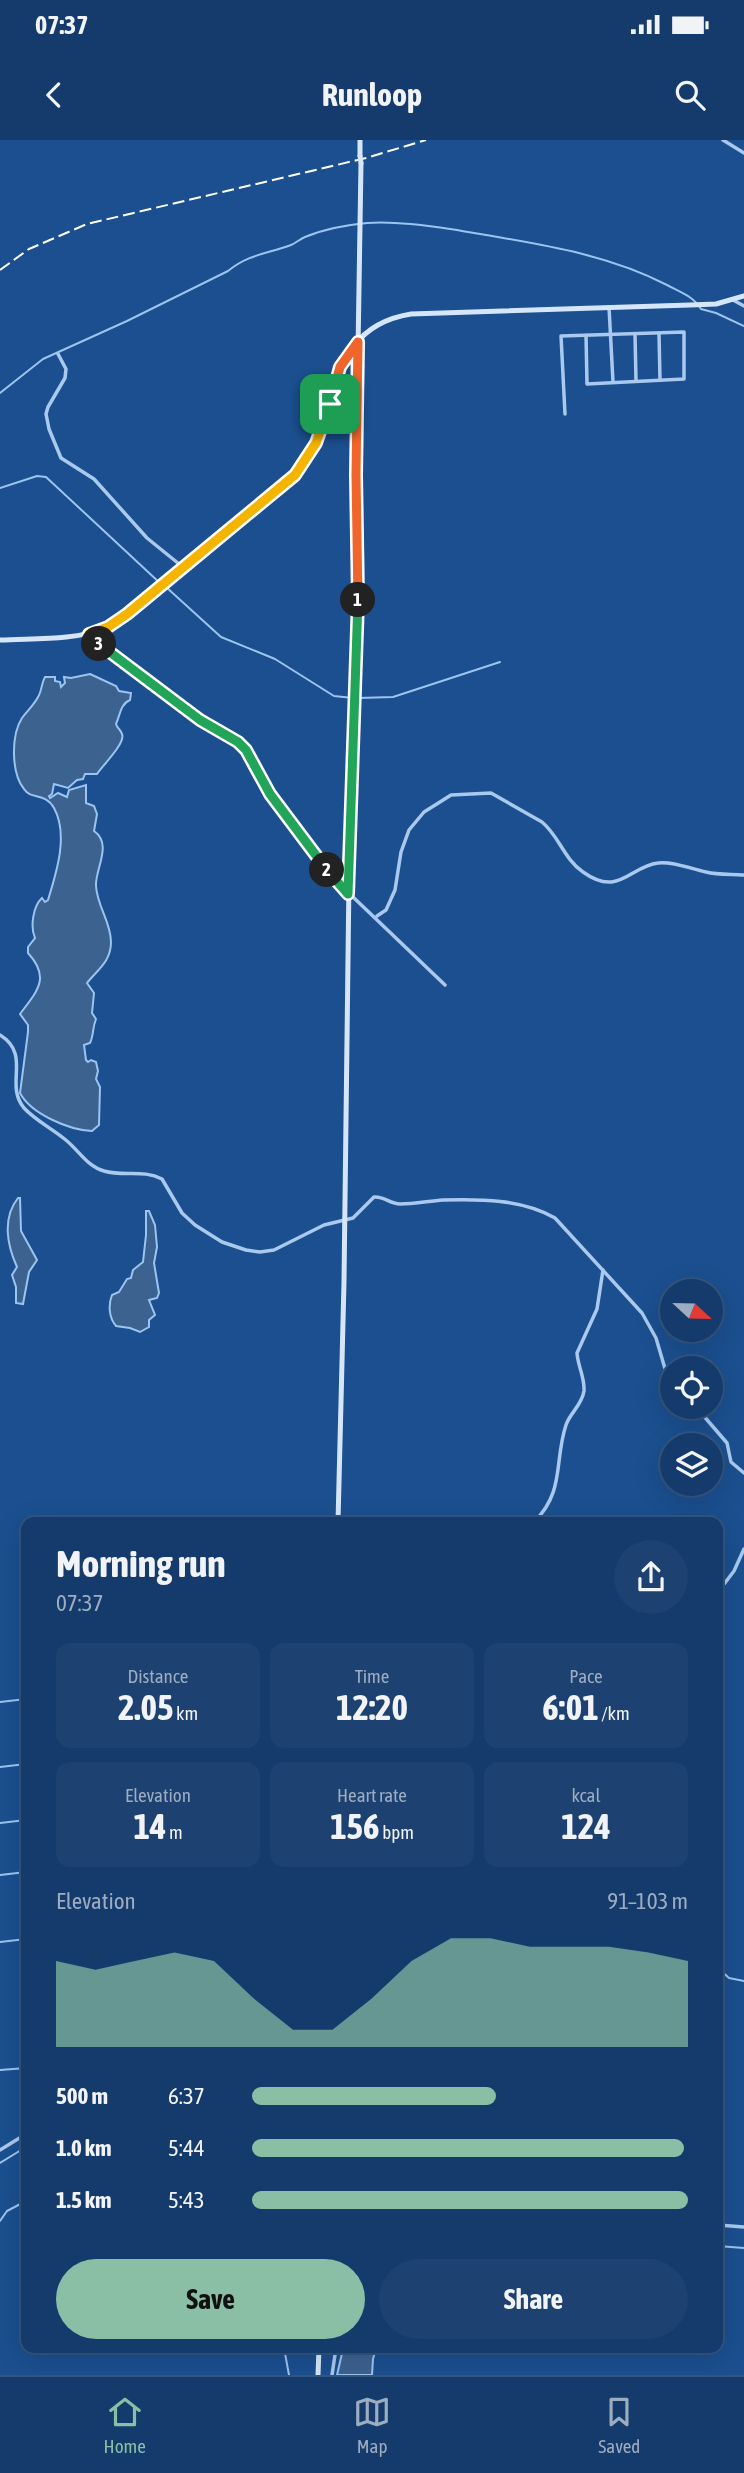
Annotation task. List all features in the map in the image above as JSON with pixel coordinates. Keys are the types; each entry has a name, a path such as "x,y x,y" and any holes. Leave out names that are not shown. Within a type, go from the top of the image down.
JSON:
{"main road":[{"path":"338,1517 348,894 358,608 356,475 360,140"},
{"path":"0,640 89,634 118,621 184,568 283,486 304,463 324,424 340,367 370,330 390,319 411,314 690,305 733,300 744,296"},
{"path":"318,2375 319,2353"}],"street":[{"path":"723,140 744,153"},
{"path":"733,300 744,306"},
{"path":"609,307 613,383"},
{"path":"565,414 561,336 586,335 611,335 684,332 684,379 587,384 586,335"},
{"path":"659,333 660,380"},
{"path":"635,334 636,382"},
{"path":"58,354 66,369 65,378 46,414 61,458 94,479 147,538 184,568"},
{"path":"89,634 200,720 238,742 246,750 284,815 330,875 445,985"},
{"path":"375,916 386,910 395,890 401,852 414,821 451,795 491,793 542,822 570,861 582,872 601,880 624,879 659,862 709,873 744,875"},
{"path":"0,1035 15,1050 16,1091 18,1099 29,1113 68,1142 99,1170 120,1174 145,1173 162,1179 182,1213 216,1239 246,1250 267,1251 324,1225 344,1222 359,1214 370,1199 380,1196 397,1204 442,1200 516,1203 555,1218 642,1312 656,1338 661,1356"},
{"path":"539,1517 554,1496 567,1423 584,1393 584,1379 577,1353 597,1309 603,1270"},
{"path":"706,1419 727,1443 730,1462 743,1473"},
{"path":"723,1585 744,1549"},
{"path":"0,2150 21,2137"},
{"path":"723,2225 744,2227"},
{"path":"332,2375 335,2353"}],"water":[{"path":"90,674 116,686 119,691 131,693 130,700 122,707 116,724 122,738 117,749 97,774 85,774 83,779 77,780 68,788 54,784 49,796 50,798 58,793 67,797 69,790 86,785 86,803 94,806 97,814 94,831 100,836 103,850 96,886 111,942 109,955 87,983 94,993 92,1013 96,1019 90,1043 84,1045 86,1060 96,1062 96,1079 100,1087 99,1125 92,1131 73,1128 42,1114 25,1101 20,1093 28,1025 20,1014 36,991 40,977 35,962 28,953 28,947 35,938 33,923 36,906 42,898 45,902 48,900 60,854 61,830 50,803 24,789 17,774 14,754 18,725 35,703 45,677 55,677 61,687 65,683 64,677"},
{"path":"18,1198 21,1231 37,1260 29,1272 23,1304 16,1303 16,1287 12,1275 17,1267 8,1232 10,1214"},
{"path":"146,1211 149,1211 155,1225 157,1247 154,1263 159,1293 157,1298 149,1300 155,1315 149,1320 149,1327 140,1332 116,1326 110,1307 112,1295 119,1292 127,1279 131,1278 133,1270 143,1262"},
{"path":"342,2353 375,2353 372,2375 337,2375"}],"waterway":[{"path":"0,393 43,359 127,321 243,261 320,232 367,223 401,223 457,230 591,256 642,273 686,295 701,309 744,326"},
{"path":"0,488 37,476 46,477 161,584"},
{"path":"166,587 221,637 275,659 334,696 353,698"},
{"path":"358,698 393,697 500,662"},
{"path":"0,1702 21,1700"},
{"path":"0,1767 21,1765"},
{"path":"0,1823 21,1821"},
{"path":"0,1875 21,1873"},
{"path":"0,1942 21,1940"},
{"path":"723,1973 729,1978 744,1981"},
{"path":"0,2070 21,2068"},
{"path":"0,2163 21,2150"},
{"path":"0,2221 7,2211 21,2204"},
{"path":"723,2246 744,2248"},
{"path":"285,2353 289,2375"}],"railway":[{"path":"0,270 29,249 87,224 366,158 426,140"}],"route":[{"path":"358,342 358,608 348,894 284,815 246,750 238,742 200,720 89,634 118,621 295,475 316,443 330,404 340,367 358,342"}]}
